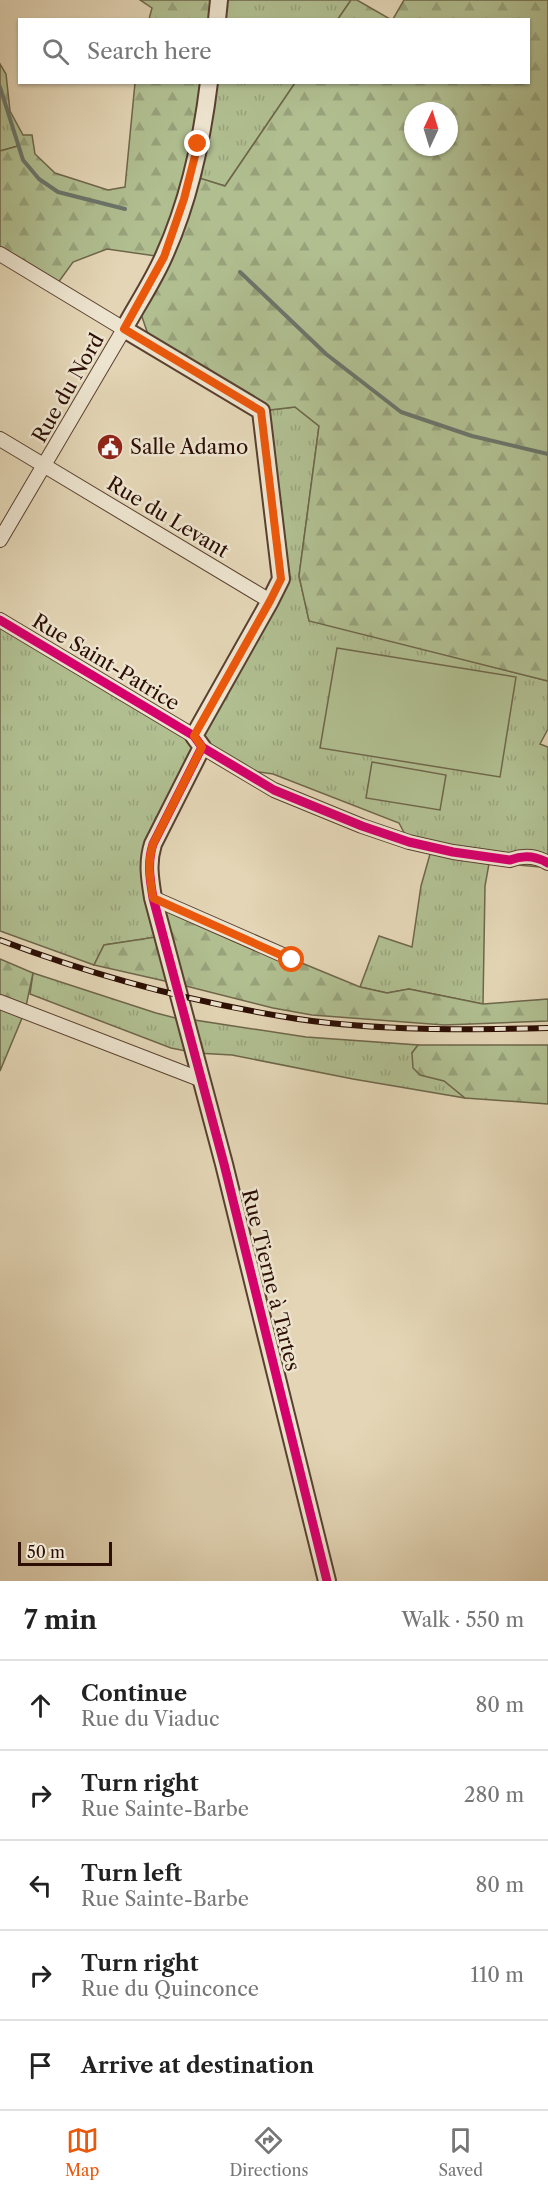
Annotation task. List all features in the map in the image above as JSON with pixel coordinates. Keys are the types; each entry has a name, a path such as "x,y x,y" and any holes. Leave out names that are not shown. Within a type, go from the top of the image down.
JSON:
{"street":[{"path":"217,18 219,0"},
{"path":"0,254 124,329 164,257 175,228 198,144 209,84"},
{"name":"Rue du Nord","path":"0,540 124,329"},
{"name":"Rue Tierne à Tartes","path":"124,329 261,411 281,579 198,741 148,860 153,898 202,1080 327,1581"},
{"name":"Rue du Levant","path":"0,439 270,601"},
{"name":"Rue Saint-Patrice","path":"0,620 274,790 362,826 409,842 453,852 510,860 519,857 539,858 548,864"},
{"path":"153,898 292,960"},
{"path":"0,1002 202,1080"}],"green space":[{"path":"140,0 219,0 217,18 149,18 152,8"},
{"path":"219,0 351,0 339,18 217,18"},
{"path":"351,0 357,0 388,18 339,18"},
{"path":"404,0 548,0 548,681 309,621 299,576 319,426 295,407 261,411 152,346 141,314 163,257 107,249 73,262 55,287 0,254 0,151 18,146 0,87 0,64 6,74 10,111 23,135 32,135 35,154 55,173 108,190 125,187 135,84 209,84 190,175 225,186 294,84 530,84 530,18 394,18"},
{"path":"209,84 294,84 225,186 190,176"},
{"path":"0,87 18,146 0,151"},
{"path":"295,407 319,426 299,576 309,620 548,681 548,729 540,744 548,747 548,865 540,867 518,865 510,860 490,858 485,886 483,1004 409,989 387,993 360,987 379,936 412,947 421,886 432,847 409,842 399,823 273,774 239,769 202,747 153,844 164,936 104,945 94,965 0,931 0,620 194,735 281,579 261,411"},
{"path":"337,648 516,677 500,777 320,748"},
{"path":"372,762 446,775 440,810 366,798"},
{"path":"153,898 360,987 387,993 409,989 483,1004 548,999 548,1021 444,1025 312,1015 273,1008 94,965 104,945 163,936"},
{"path":"0,959 33,973 25,1011 0,1002"},
{"path":"33,973 187,1021 195,1049 194,1020 306,1037 418,1045 412,1053 465,1098 232,1055 196,1053 171,1048 30,994"},
{"path":"0,1002 25,1011 0,1071"},
{"path":"418,1045 548,1045 548,1104 465,1098 444,1081 420,1075 413,1068 412,1053"}],"waterway":[{"path":"0,87 23,160 39,179 58,192 125,209"},
{"path":"240,272 326,354 401,412 472,436 548,454"}],"railway":[{"path":"0,940 110,977 184,997 260,1013 329,1023 392,1028 548,1028"}],"cycle path":[{"path":"0,620 194,736 202,747 274,790 362,826 409,842 453,852 510,860 529,857 548,863"},
{"path":"202,747 153,844 150,878 153,898 224,1164 327,1581"}],"place":[{"name":"Salle Adamo","path":"110,447"}],"route":[{"path":"198,144 184,199 164,257 124,329 261,411 281,579 194,736 202,747 153,844 148,860 149,877 153,898 292,960"}]}
